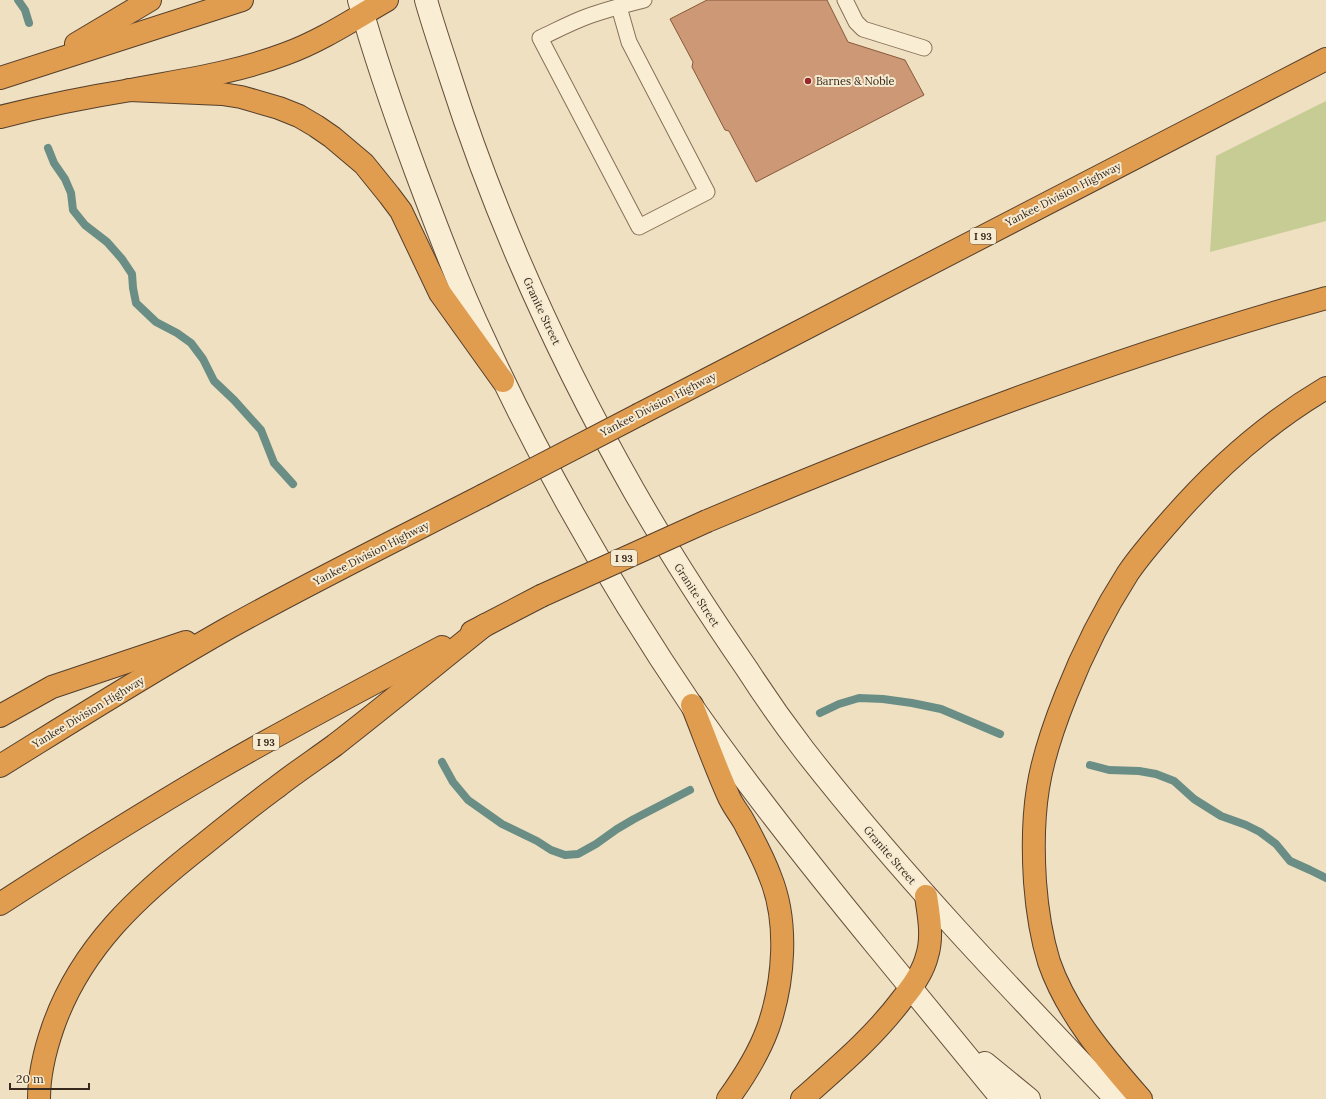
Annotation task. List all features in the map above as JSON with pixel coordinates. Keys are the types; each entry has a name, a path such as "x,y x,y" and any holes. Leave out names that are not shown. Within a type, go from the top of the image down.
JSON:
{"highway":[{"path":"44,63 150,0"},
{"path":"0,78 242,0"},
{"path":"0,117 48,106 219,74 243,68 305,46 361,7 387,0"},
{"name":"Yankee Division Highway","path":"0,766 151,673 312,582 482,496 1326,59"},
{"path":"129,90 222,94 241,97 279,108 299,116 332,137 364,164 401,211 440,293 503,381"},
{"name":"I 93","path":"0,904 135,818 216,770 372,684 541,596 707,521 880,449 1055,385 1187,341 1326,298"},
{"path":"1141,1099 1104,1055 1074,1013 1055,976 1043,939 1036,896 1034,833 1038,788 1047,748 1071,682 1090,639 1129,572 1145,551 1191,497 1227,462 1265,430 1326,388"},
{"path":"39,1099 43,1060 50,1034 63,1002 91,953 115,922 145,892 178,864 279,785 334,745 485,625"},
{"path":"0,716 52,687 231,627"},
{"path":"692,705 729,797 754,840 771,877 776,893 782,930 778,991 768,1029 750,1066 728,1099"},
{"path":"802,1099 864,1043 911,988 923,968 930,943 930,926 926,896"}],"main road":[{"name":"Granite Street","path":"426,0 470,137 509,237 568,367 590,411 662,539 691,587 773,708 802,747 864,824 979,955 1116,1099"},
{"path":"361,7 393,108 426,200 462,289 503,381 547,467 593,551 643,631 692,705 751,787 911,988 1002,1099"},
{"path":"947,1032 1029,1099"}],"lane":[{"path":"619,7 629,42 707,192 639,227 540,38 574,22 619,7 644,0"},
{"path":"845,0 856,22 863,29 924,48"}],"green space":[{"path":"1326,101 1326,221 1210,252 1216,156"}],"building":[{"name":"Barnes & Noble","path":"707,0 827,0 848,42 905,60 924,95 756,182 729,131 725,130 692,67 693,62 670,19"}],"waterway":[{"path":"18,0 25,10 29,23"},
{"path":"48,148 54,163 65,179 71,193 73,210 85,225 107,242 122,259 132,274 136,303 156,322 177,333 191,343 203,359 214,381 234,400 261,430 274,463 293,484"},
{"path":"820,713 839,704 859,698 883,699 941,709 1000,734"},
{"path":"442,762 453,782 468,800 502,824 537,841 551,850 565,855 578,854 634,819 690,790"},
{"path":"1090,765 1109,770 1139,771 1156,774 1174,781 1194,799 1221,816 1260,832 1276,844 1290,861 1326,878"}],"place":[{"name":"Barnes & Noble","path":"808,81"}]}
